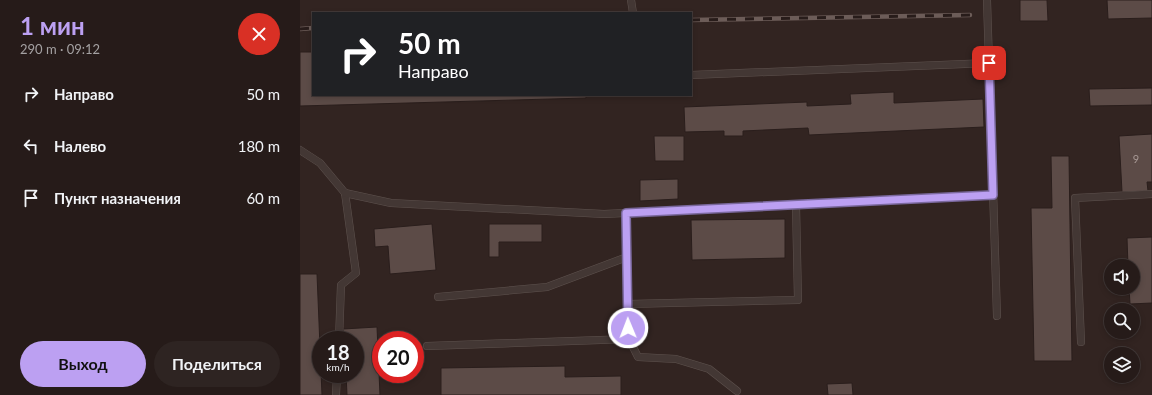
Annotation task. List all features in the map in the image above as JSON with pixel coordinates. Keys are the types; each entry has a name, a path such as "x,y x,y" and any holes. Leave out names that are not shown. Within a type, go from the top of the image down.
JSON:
{"lane":[{"path":"631,0 633,12"},
{"path":"987,0 997,316"},
{"path":"692,75 989,63"},
{"path":"300,150 320,163 345,193 356,273 341,285 338,331"},
{"path":"345,193 391,203 604,214 993,195"},
{"path":"1081,342 1076,198 1152,194"},
{"path":"628,304 798,300 796,205"},
{"path":"626,213 629,339 638,357 676,359 709,369 737,391"},
{"path":"438,297 547,287 627,257"},
{"path":"427,346 629,339"},
{"path":"336,395 337,383"}],"building":[{"path":"1020,0 1047,0 1048,21 1020,21"},
{"path":"1107,0 1152,0 1152,18 1108,19"},
{"path":"300,52 312,52 312,96 586,96 586,98 300,106"},
{"path":"1152,88 1152,105 1090,106 1089,89"},
{"path":"894,92 894,103 983,99 984,127 809,135 808,128 743,131 743,136 724,136 724,131 685,132 684,107 807,102 807,106 851,104 850,94"},
{"path":"1152,134 1152,182 1147,182 1148,191 1122,192 1119,136"},
{"path":"654,136 684,136 684,161 655,161"},
{"path":"1051,156 1069,156 1072,361 1034,361 1031,208 1052,208"},
{"path":"678,179 678,199 640,201 640,180"},
{"path":"785,219 785,258 692,260 691,220"},
{"path":"432,224 436,270 390,274 388,246 375,247 374,229"},
{"path":"489,224 542,224 542,242 499,242 499,257 489,257"},
{"path":"1152,237 1152,303 1130,303 1129,295 1140,295 1140,259 1128,259 1127,238"},
{"path":"300,274 317,274 319,331 312,331 312,383 322,383 322,395 300,395"},
{"path":"377,327 377,331 372,331 372,383 379,383 380,395 347,395 346,383 364,383 364,331 343,331 343,329"},
{"path":"565,366 565,377 621,376 621,395 441,395 441,368"},
{"path":"852,383 853,395 828,395 827,384"}],"railway":[{"path":"692,20 970,15"},
{"path":"300,29 312,28"}],"route":[{"path":"628,328 626,213 993,195 989,63"}]}
